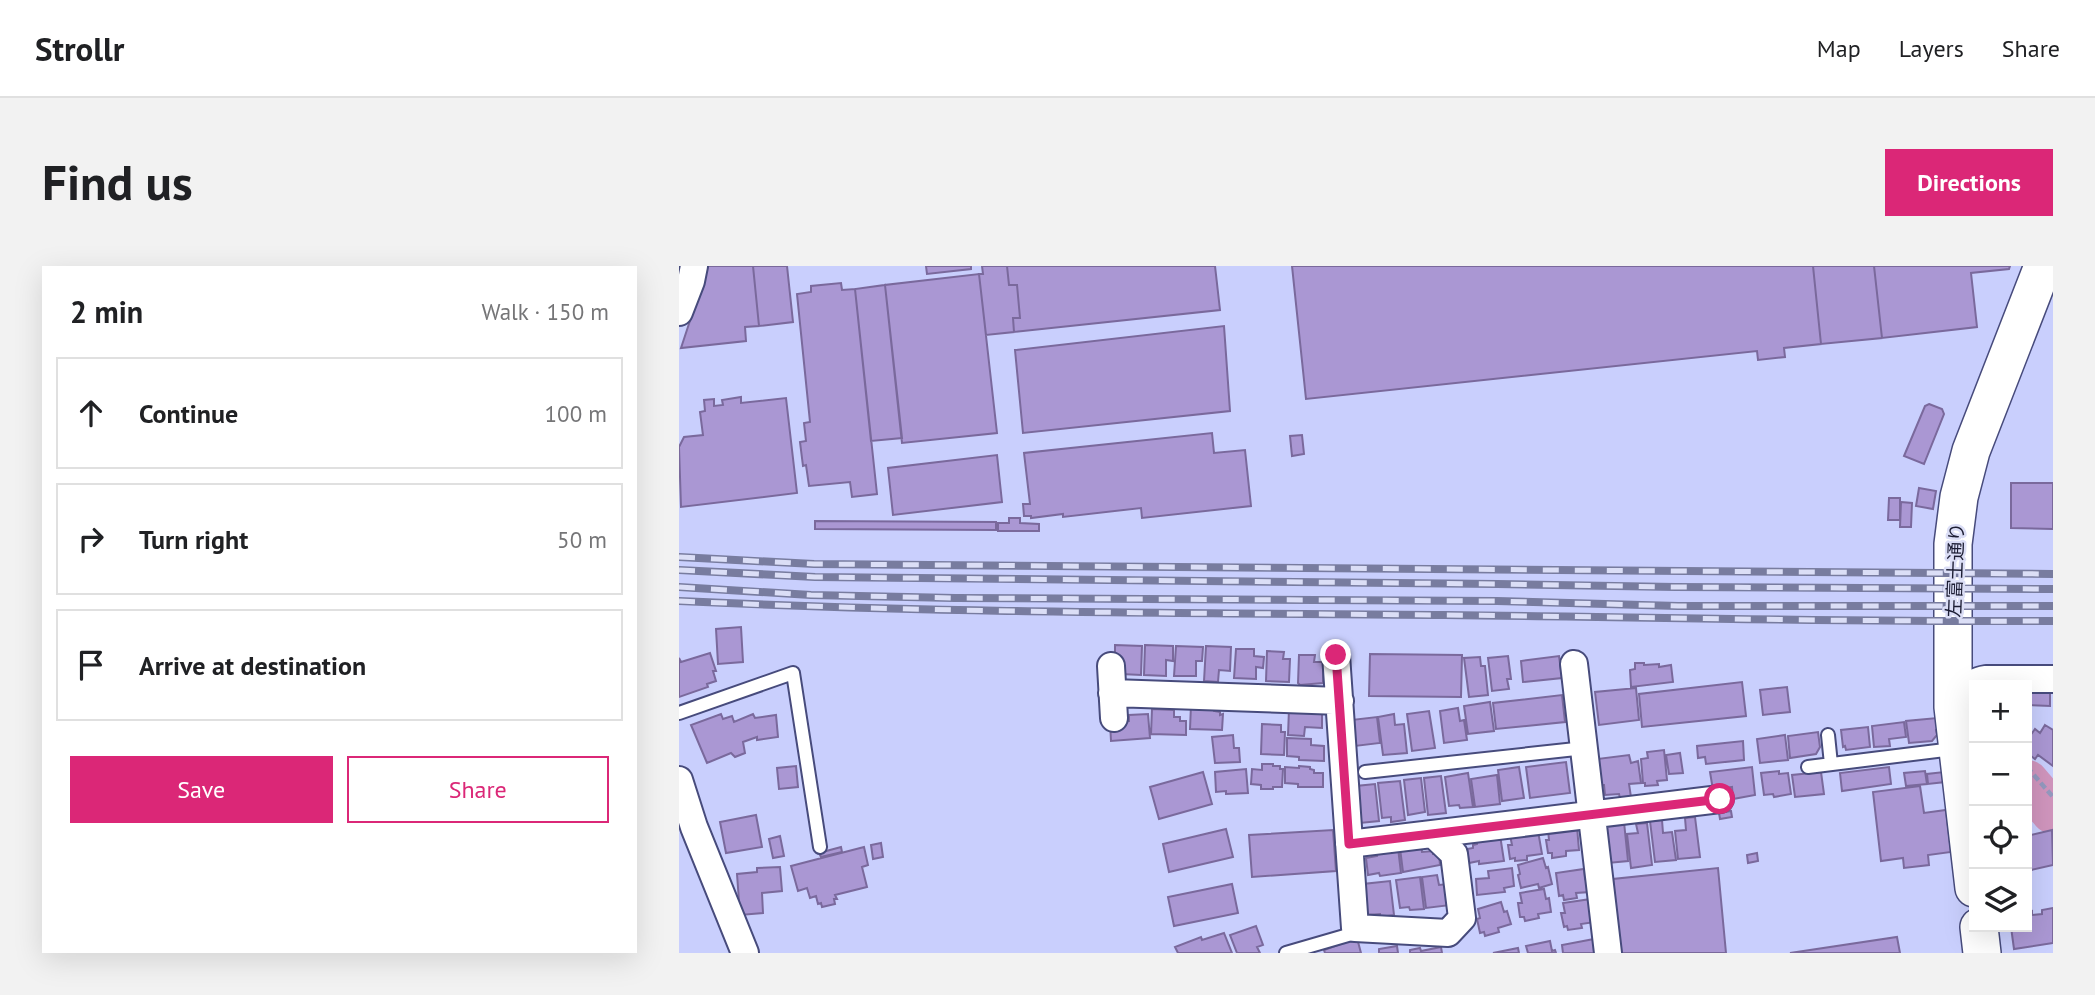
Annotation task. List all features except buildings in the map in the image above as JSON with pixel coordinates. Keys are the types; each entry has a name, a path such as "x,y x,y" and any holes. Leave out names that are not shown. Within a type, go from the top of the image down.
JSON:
{"street":[{"path":"679,312 694,266"},
{"name":"左富士通り","path":"1972,869 1953,707 1952,544 1959,497 1971,451 2043,266"},
{"path":"1336,655 1355,928 1448,933 1462,918 1454,854 1433,834"},
{"path":"1574,664 1608,953"},
{"path":"1111,666 1113,705 1340,701"},
{"path":"1956,742 1965,725 1970,687 1975,681 2053,679"},
{"path":"679,780 694,827 744,953"},
{"path":"1349,844 1720,799"},
{"path":"1980,932 1982,953"}],"lane":[{"path":"679,713 793,673 820,847"},
{"path":"1828,735 1831,764"},
{"path":"1808,767 1956,742"},
{"path":"1366,772 1585,748"},
{"path":"1286,953 1355,933 1355,928"}],"path":[{"path":"2032,773 2053,797"}],"waterway":[{"path":"2032,788 2053,812"}],"railway":[{"path":"679,557 814,564 2053,574"},
{"path":"679,570 815,577 2053,589"},
{"path":"679,587 811,595 955,598 1497,601 1678,606 2053,606"},
{"path":"679,601 1062,612 2053,621"}],"route":[{"path":"1336,655 1349,844 1720,799"}]}
